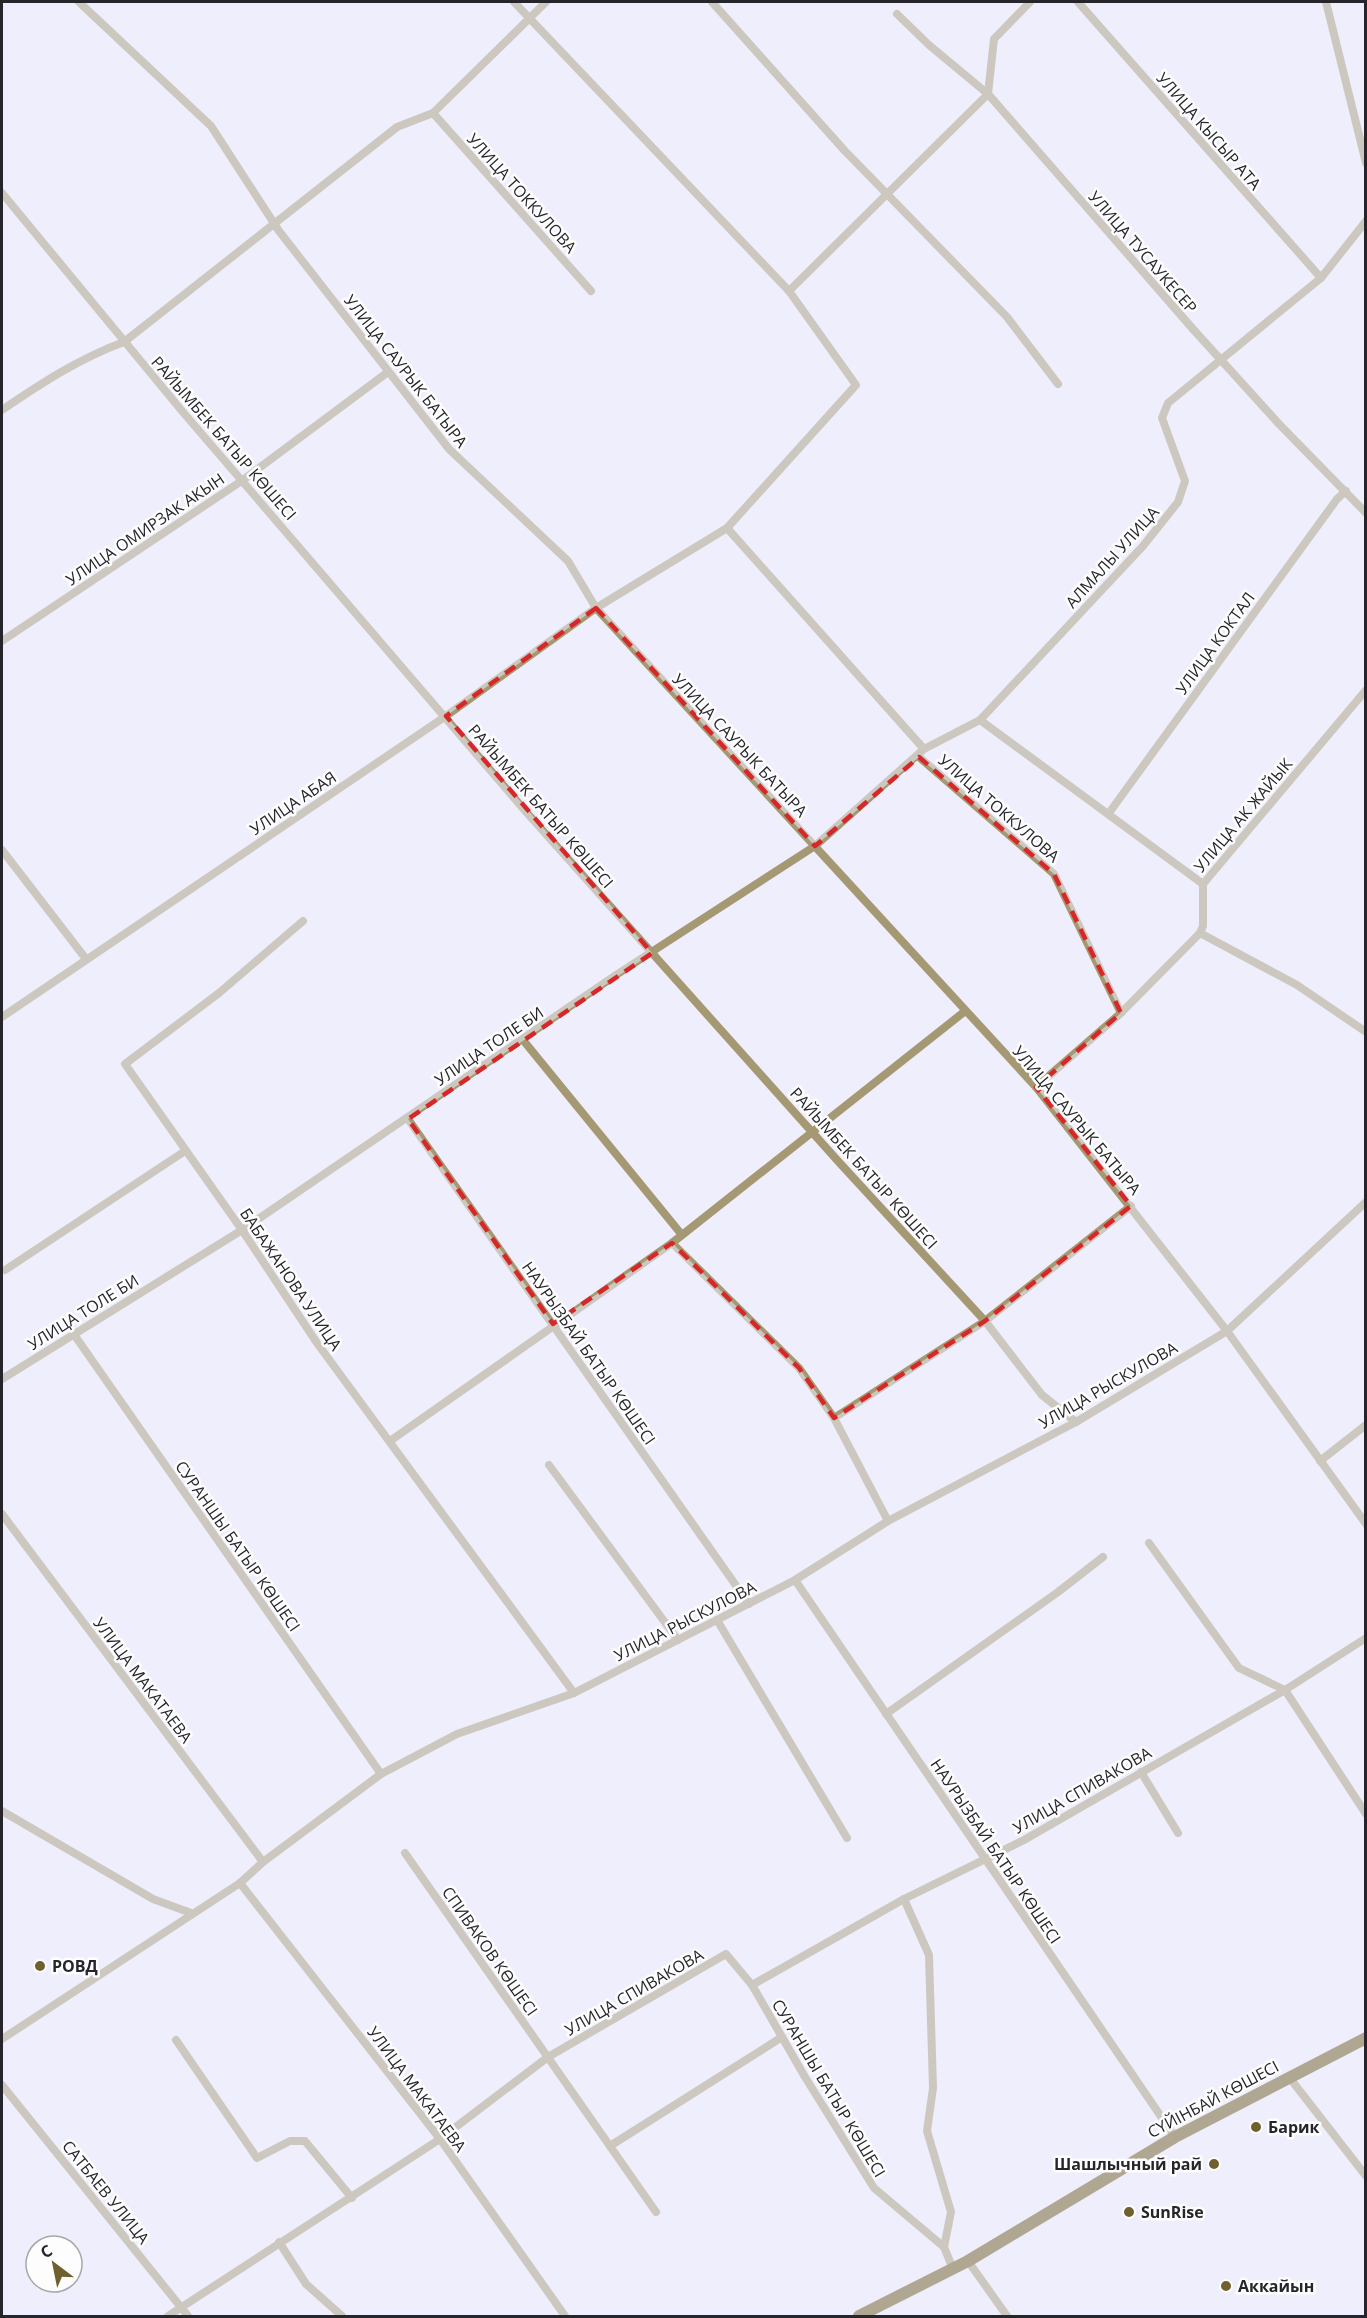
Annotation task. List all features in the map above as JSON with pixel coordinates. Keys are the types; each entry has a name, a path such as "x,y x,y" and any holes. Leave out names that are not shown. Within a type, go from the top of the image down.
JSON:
{"main road":[{"name":"СҮЙІНБАЙ КӨШЕСІ","path":"859,2316 968,2261 1175,2137 1365,2038"}],"street":[{"name":"УЛИЦА САУРЫК БАТЫРА","path":"80,2 211,126 275,224 449,450 568,561 596,608 964,1012 1036,1087 1227,1331 1365,1524"},
{"path":"514,2 789,291 988,94 994,39 1030,2"},
{"path":"2,410 38,385 101,350 124,342 397,127 433,113 546,2"},
{"path":"712,2 844,150 1007,317 1058,384"},
{"name":"УЛИЦА КЫСЫР АТА","path":"1078,2 1321,278"},
{"path":"1326,2 1365,163"},
{"name":"УЛИЦА ТУСАУКЕСЕР","path":"897,14 929,45 988,94 1279,424 1365,513"},
{"name":"УЛИЦА ТОККУЛОВА","path":"433,113 591,291"},
{"name":"РАЙЫМБЕК БАТЫР КӨШЕСІ","path":"2,193 124,342 528,813 811,1131 985,1321 1042,1395 1076,1422"},
{"name":"АЛМАЛЫ УЛИЦА","path":"980,720 1143,546 1179,502 1185,481 1162,418 1163,410 1168,403 1321,278 1365,221"},
{"name":"УЛИЦА АБАЯ","path":"2,1017 446,716 596,608 727,528 855,384 789,291"},
{"name":"УЛИЦА ОМИРЗАК АКЫН","path":"2,641 243,480 388,372"},
{"name":"УЛИЦА КОКТАЛ","path":"1109,813 1337,499 1346,491"},
{"name":"УЛИЦА ТОККУЛОВА","path":"727,528 924,749"},
{"name":"УЛИЦА АК ЖАЙЫК","path":"1200,933 1203,926 1203,884 1365,690"},
{"path":"980,720 1203,884"},
{"name":"УЛИЦА ТОЛЕ БИ","path":"2,1379 242,1230 652,953 815,846 919,756 924,749 980,720"},
{"name":"УЛИЦА ТОККУЛОВА","path":"919,756 1054,874 1121,1013"},
{"path":"2,850 86,959"},
{"name":"БАБАЖАНОВА УЛИЦА","path":"303,921 219,993 125,1064 242,1230 317,1343 574,1693"},
{"path":"1036,1087 1121,1013 1200,933 1297,985 1365,1032"},
{"path":"390,1441 553,1324 672,1243 964,1012"},
{"path":"523,1040 682,1235"},
{"name":"НАУРЫЗБАЙ БАТЫР КӨШЕСІ","path":"408,1119 749,1604"},
{"path":"5,1270 185,1150"},
{"name":"УЛИЦА РЫСКУЛОВА","path":"2,2039 191,1912 240,1883 263,1862 381,1774 457,1734 574,1693 795,1580 888,1521 1076,1422 1227,1331 1365,1203"},
{"path":"834,1418 985,1321 1131,1206"},
{"path":"672,1243 799,1368 834,1418 888,1521"},
{"name":"СУРАНШЫ БАТЫР КӨШЕСІ","path":"73,1333 381,1774"},
{"path":"1320,1461 1365,1425"},
{"path":"549,1465 678,1640"},
{"name":"УЛИЦА МАКАТАЕВА","path":"2,1514 263,1862"},
{"path":"1149,1543 1239,1668 1285,1690 1365,1814"},
{"path":"886,1714 1058,1592 1103,1557"},
{"name":"НАУРЫЗБАЙ БАТЫР КӨШЕСІ","path":"795,1580 1175,2137"},
{"path":"717,1620 847,1838"},
{"name":"УЛИЦА СПИВАКОВА","path":"168,2316 440,2139 548,2057 726,1954 752,1985 904,1899 1024,1840 1285,1690 1365,1638"},
{"path":"1141,1772 1178,1833"},
{"path":"2,1810 153,1899 191,1912"},
{"name":"СПИВАКОВ КӨШЕСІ","path":"405,1853 656,2212"},
{"name":"УЛИЦА МАКАТАЕВА","path":"240,1883 440,2139 565,2316"},
{"path":"904,1899 929,1955 933,2088 927,2131 951,2212 944,2247 953,2268"},
{"name":"СУРАНШЫ БАТЫР КӨШЕСІ","path":"752,1985 874,2188 944,2247"},
{"path":"610,2146 782,2037"},
{"path":"176,2040 257,2158 290,2141 305,2141 352,2198"},
{"path":"1289,2077 1365,2176"},
{"name":"САТБАЕВ УЛИЦА","path":"2,2085 188,2316"},
{"path":"279,2242 306,2284 342,2316"},
{"path":"968,2261 1007,2316"}],"highlighted area":[{"path":"596,608 815,846 919,757 1054,874 1121,1013 1036,1087 1131,1206 985,1321 834,1418 799,1368 672,1243 553,1324 408,1119 652,953 446,716"}],"place":[{"name":"РОВД","path":"40,1966"},
{"name":"Барик","path":"1256,2127"},
{"name":"Шашлычный рай","path":"1214,2164"},
{"name":"SunRise","path":"1129,2212"},
{"name":"Аккайын","path":"1226,2286"}]}
